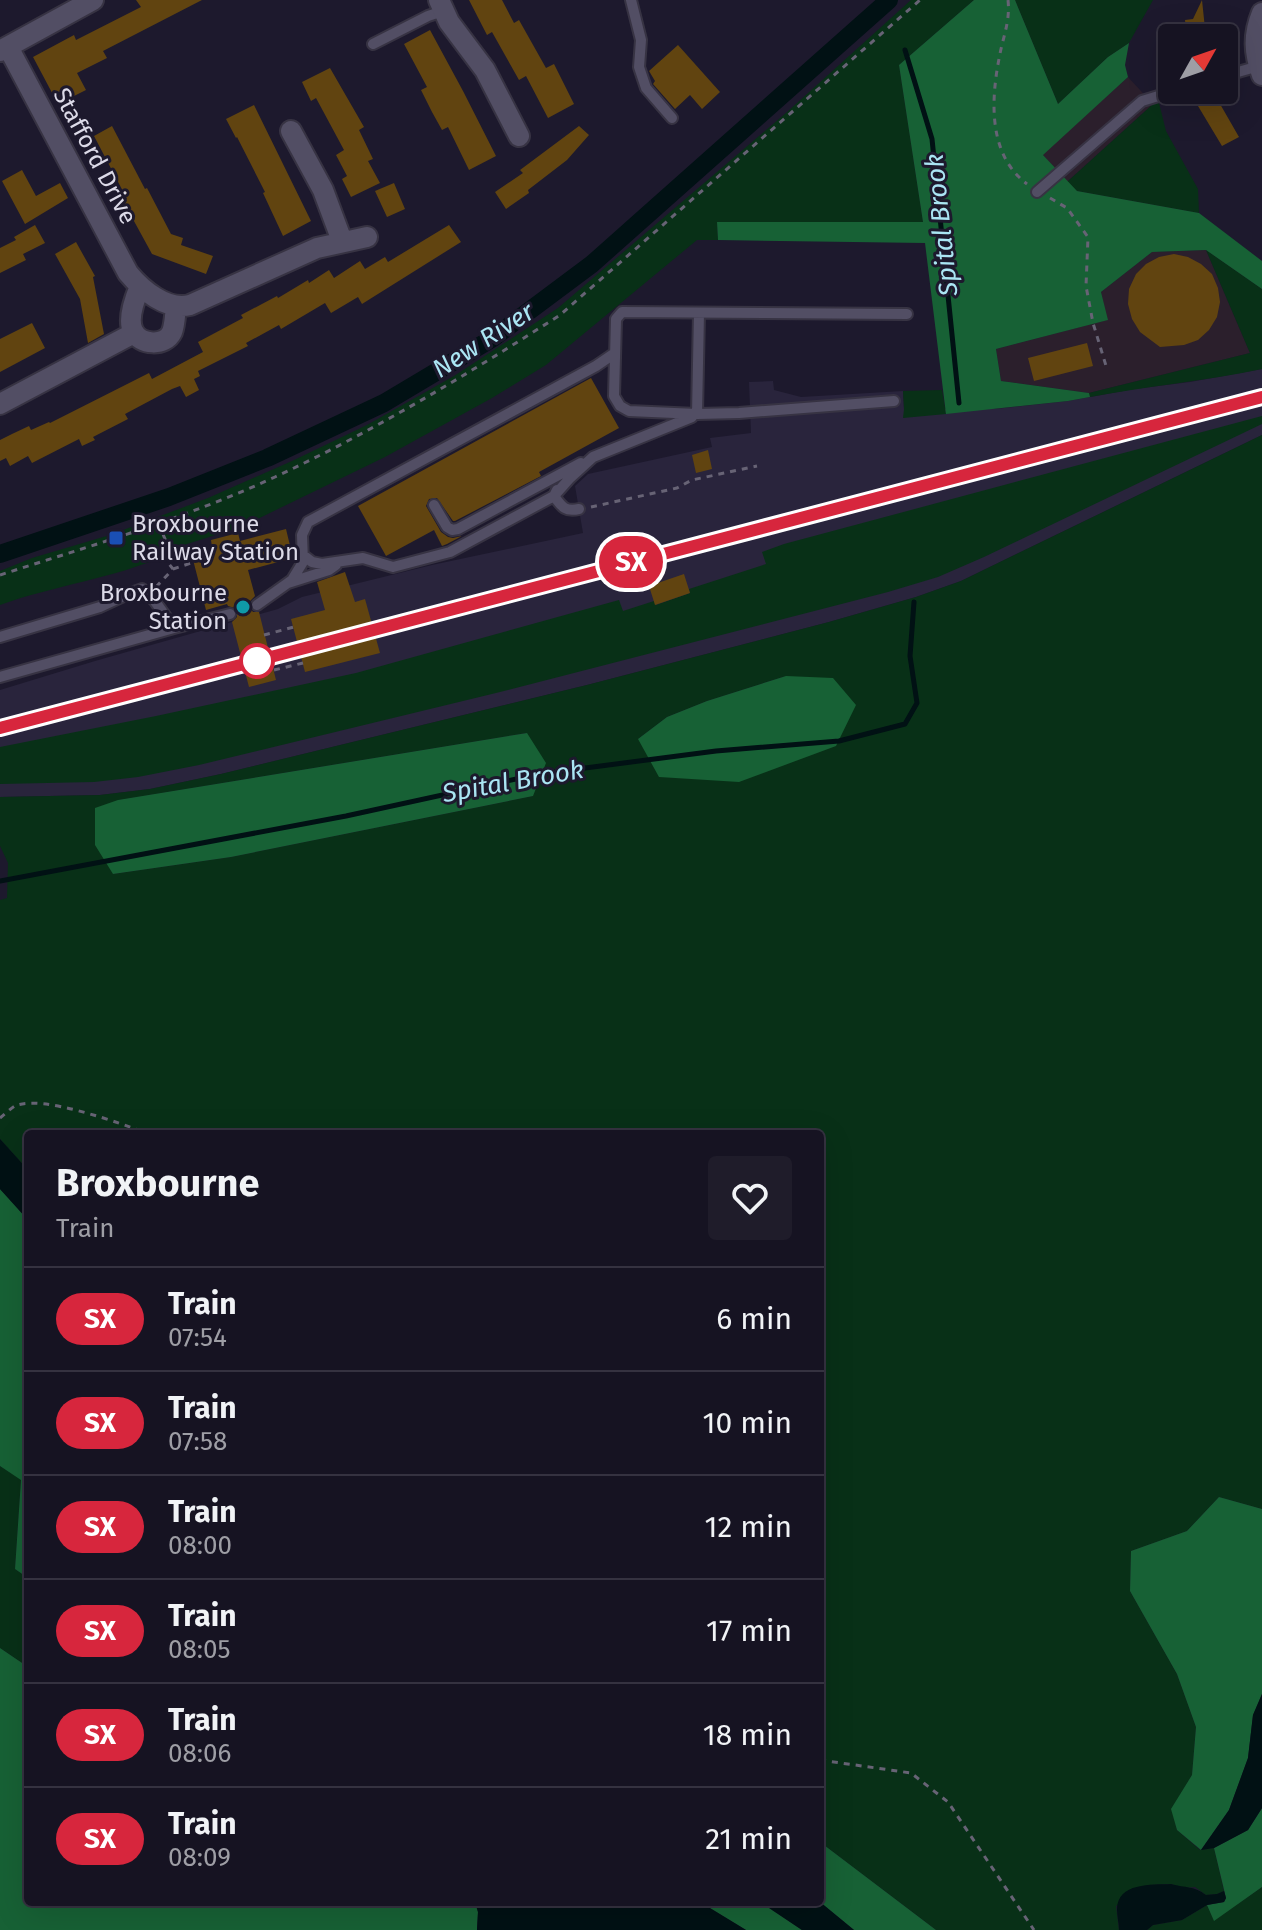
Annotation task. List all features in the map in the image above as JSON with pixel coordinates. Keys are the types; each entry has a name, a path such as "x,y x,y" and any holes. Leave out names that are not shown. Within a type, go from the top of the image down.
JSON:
{"street":[{"path":"4,49 93,0"},
{"path":"441,5 449,22 485,70 519,136"},
{"path":"1260,70 1255,44 1262,13"},
{"name":"Stafford Drive","path":"4,49 128,273 154,296 176,306"},
{"path":"291,131 323,190 342,241"},
{"path":"140,286 131,317 134,333 138,338 161,341 168,337 173,327 176,306 190,305 317,248 367,237"},
{"path":"0,404 134,333"}],"lane":[{"path":"631,0 641,40 639,67 646,88 672,118"},
{"path":"373,44 428,16 441,5"},
{"path":"1238,74 1260,70"},
{"path":"1037,192 1142,101 1158,96"},
{"path":"894,401 750,413 629,411 620,406 614,396 616,319 622,312 907,314"},
{"path":"697,414 699,313"},
{"path":"257,605 292,580 303,562 302,535 308,522 615,353"},
{"path":"434,505 452,530 593,457 697,414"},
{"path":"303,555 312,562 322,564 363,558 393,567 450,552 554,496 593,457"},
{"path":"544,482 555,484 554,496"},
{"path":"554,496 563,509 579,509"},
{"path":"287,584 329,570 341,561"},
{"path":"0,637 100,607 142,589 174,628"},
{"path":"0,677 230,614"}],"path":[{"path":"0,575 159,525 274,477 390,418 507,349 560,315 920,0"},
{"path":"1008,0 1010,15 997,73 994,118 998,141 1004,157 1018,177 1037,192 1067,208 1088,237 1086,286 1107,369"},
{"path":"579,509 677,488 692,480 757,466"},
{"path":"159,525 171,553 165,559 173,569"},
{"path":"149,594 173,569 194,562"},
{"path":"264,635 294,627"},
{"path":"274,670 303,663"},
{"path":"0,1118 13,1107 38,1103 138,1130"},
{"path":"824,1761 911,1773 948,1802 1034,1930"}],"shaded area":[{"path":"1128,77 1153,104 1067,182 1042,154"},
{"path":"1206,250 1250,353 1089,393 1001,381 996,349 1107,320 1101,292 1152,252"},
{"path":"1262,369 1262,435 961,581 916,597 587,685 221,774 150,789 100,795 0,797 0,690 278,609 302,597 583,533 575,486 588,474 712,447 710,438 751,433 749,382 773,381 774,390 801,397 903,391 904,409 995,409 1068,401"},
{"path":"0,1139 24,1166 24,1216 0,1189"},
{"path":"1262,1694 1262,1808 1248,1830 1214,1848 1201,1850 1229,1810 1248,1758 1253,1715"},
{"path":"1171,1884 1206,1895 1224,1891 1226,1898 1224,1902 1207,1905 1182,1920 1153,1925 1147,1930 1119,1930 1117,1910 1123,1894 1146,1885"},
{"path":"824,1905 854,1930 802,1930 766,1906"},
{"path":"476,1906 707,1906 746,1930 477,1930"}],"green space":[{"path":"911,0 974,0 899,65 923,222 717,222 718,240 697,240 546,365 385,457 241,527 174,550 175,554 169,558 166,555 125,570 0,605 0,571 32,558 110,535 208,498 292,461 367,425 454,376 558,308 787,112"},
{"path":"974,0 1015,0 1058,104 1108,57 1129,43 1125,65 1128,77 1043,155 1077,191 1199,213 1262,261 1262,289 1206,250 1152,252 1101,292 1108,320 996,349 1001,381 1089,393 1090,397 946,414 925,243 718,240 717,222 923,222 899,65"},
{"path":"1015,0 1153,0 1129,43 1108,57 1058,104"},
{"path":"1153,104 1159,104 1166,131 1198,189 1199,213 1077,191 1067,182"},
{"path":"1206,250 1262,289 1262,369 1090,397 1089,393 1250,353"},
{"path":"942,390 946,414 903,418 903,391"},
{"path":"1262,416 1262,424 984,557 938,577 888,592 496,693 199,765 94,782 0,784 0,747 356,673 619,600 623,611 654,601 656,605 690,593 689,589 766,564 762,552 784,544"},
{"path":"1262,435 1262,1509 1219,1497 1187,1531 1131,1551 1130,1591 1177,1674 1196,1727 1192,1775 1172,1809 1177,1830 1200,1850 1214,1848 1224,1891 1206,1895 1195,1887 1150,1885 1116,1906 1119,1930 936,1930 824,1845 824,1130 24,1130 24,1166 0,1139 0,900 7,898 8,863 0,846 0,797 100,795 150,789 221,774 587,685 916,597 961,581","holes":["786,676 638,739 667,717","526,733 533,796 231,857 113,874 119,800"]},
{"path":"786,676 833,678 856,705 836,746 739,782 659,777 638,739 667,717"},
{"path":"527,733 546,763 533,796 231,857 113,874 95,845 95,808 118,800"},
{"path":"0,1189 24,1216 24,1575 15,1569 21,1480 0,1466"},
{"path":"0,1466 21,1479 15,1569 24,1575 24,1664 0,1648"},
{"path":"1219,1497 1262,1509 1262,1694 1253,1715 1248,1758 1229,1810 1201,1850 1177,1830 1171,1809 1192,1775 1196,1727 1177,1674 1130,1591 1131,1551 1187,1531"},
{"path":"0,1648 24,1664 24,1906 476,1906 478,1912 477,1930 0,1930"},
{"path":"1262,1808 1262,1887 1214,1921 1207,1905 1224,1902 1226,1898 1214,1848 1248,1830"},
{"path":"824,1845 936,1930 854,1930 824,1905"},
{"path":"1262,1887 1262,1930 1147,1930 1153,1925 1182,1920 1207,1905 1214,1920"},
{"path":"707,1906 766,1906 802,1930 746,1930"}],"building":[{"path":"136,0 202,0 103,51 107,58 77,73 86,90 58,104 33,57 74,35 76,40 141,7"},
{"path":"469,0 502,0 514,23 519,20 546,68 554,64 574,104 548,118 526,76 519,80 492,32 487,35"},
{"path":"1202,0 1205,24 1185,24 1185,20 1193,19"},
{"path":"430,30 496,156 469,170 448,127 442,130 432,112 421,90 427,87 404,44"},
{"path":"678,45 720,92 702,109 690,95 675,109 653,84 655,81 649,71"},
{"path":"330,68 364,127 359,130 373,159 368,161 380,183 351,197 342,179 347,176 336,155 344,150 316,98 311,101 302,82"},
{"path":"1197,104 1220,104 1239,137 1222,146"},
{"path":"254,105 311,221 283,236 265,192 226,119"},
{"path":"112,126 171,234 183,238 181,245 213,256 206,274 152,254 123,201 127,199 94,136"},
{"path":"579,126 589,135 567,160 506,209 495,192"},
{"path":"22,170 36,196 60,183 68,198 25,224 2,181"},
{"path":"394,183 405,209 387,217 375,191"},
{"path":"35,225 45,243 23,254 26,260 0,273 0,248"},
{"path":"449,225 461,242 362,304 358,297 331,313 325,303 281,329 279,325 246,343 248,346 198,371 200,376 194,379 199,390 186,397 180,386 172,389 125,414 128,419 82,446 79,439 32,463 28,456 10,466 6,458 0,461 0,440 29,426 31,430 50,423 149,373 152,379 203,352 198,342 243,318 241,315 308,280 309,283 329,270 334,278 360,261 365,269 385,257 388,262"},
{"path":"76,242 95,276 104,334 88,343 80,299 55,254"},
{"path":"1174,254 1188,257 1212,274 1220,302 1217,317 1198,340 1160,347 1140,332 1132,319 1128,304 1129,289 1136,274 1146,264"},
{"path":"32,323 45,348 0,372 0,339"},
{"path":"1087,343 1093,366 1034,381 1028,358"},
{"path":"591,378 619,428 539,472 541,476 455,521 437,498 429,499 426,506 441,532 453,538 462,536 442,546 434,530 386,556 358,506"},
{"path":"708,450 712,469 696,473 692,455"},
{"name":"Broxbourne Station","path":"286,529 293,558 248,570 255,596 249,607 253,612 259,612 276,680 249,687 232,622 237,617 237,611 227,604 206,610 191,552 212,547 211,540 238,533 240,541"},
{"path":"345,572 355,602 365,599 380,653 305,672 291,619 325,610 317,582"},
{"path":"684,574 690,593 655,605 649,586"}],"waterway":[{"name":"New River","path":"0,554 169,497 267,458 384,403 493,338 592,264 889,0"},
{"name":"Spital Brook","path":"905,50 932,139 959,403"},
{"name":"Spital Brook","path":"0,881 346,816 539,774 716,751 839,741 905,724 917,703 910,656 914,602"}],"railway":[{"path":"0,728 1262,397"}],"train":[{"name":"SX","path":"0,728 1262,397"}],"place":[{"name":"Broxbourne Railway Station","path":"116,538"},
{"name":"Broxbourne Station","path":"243,607"}]}
